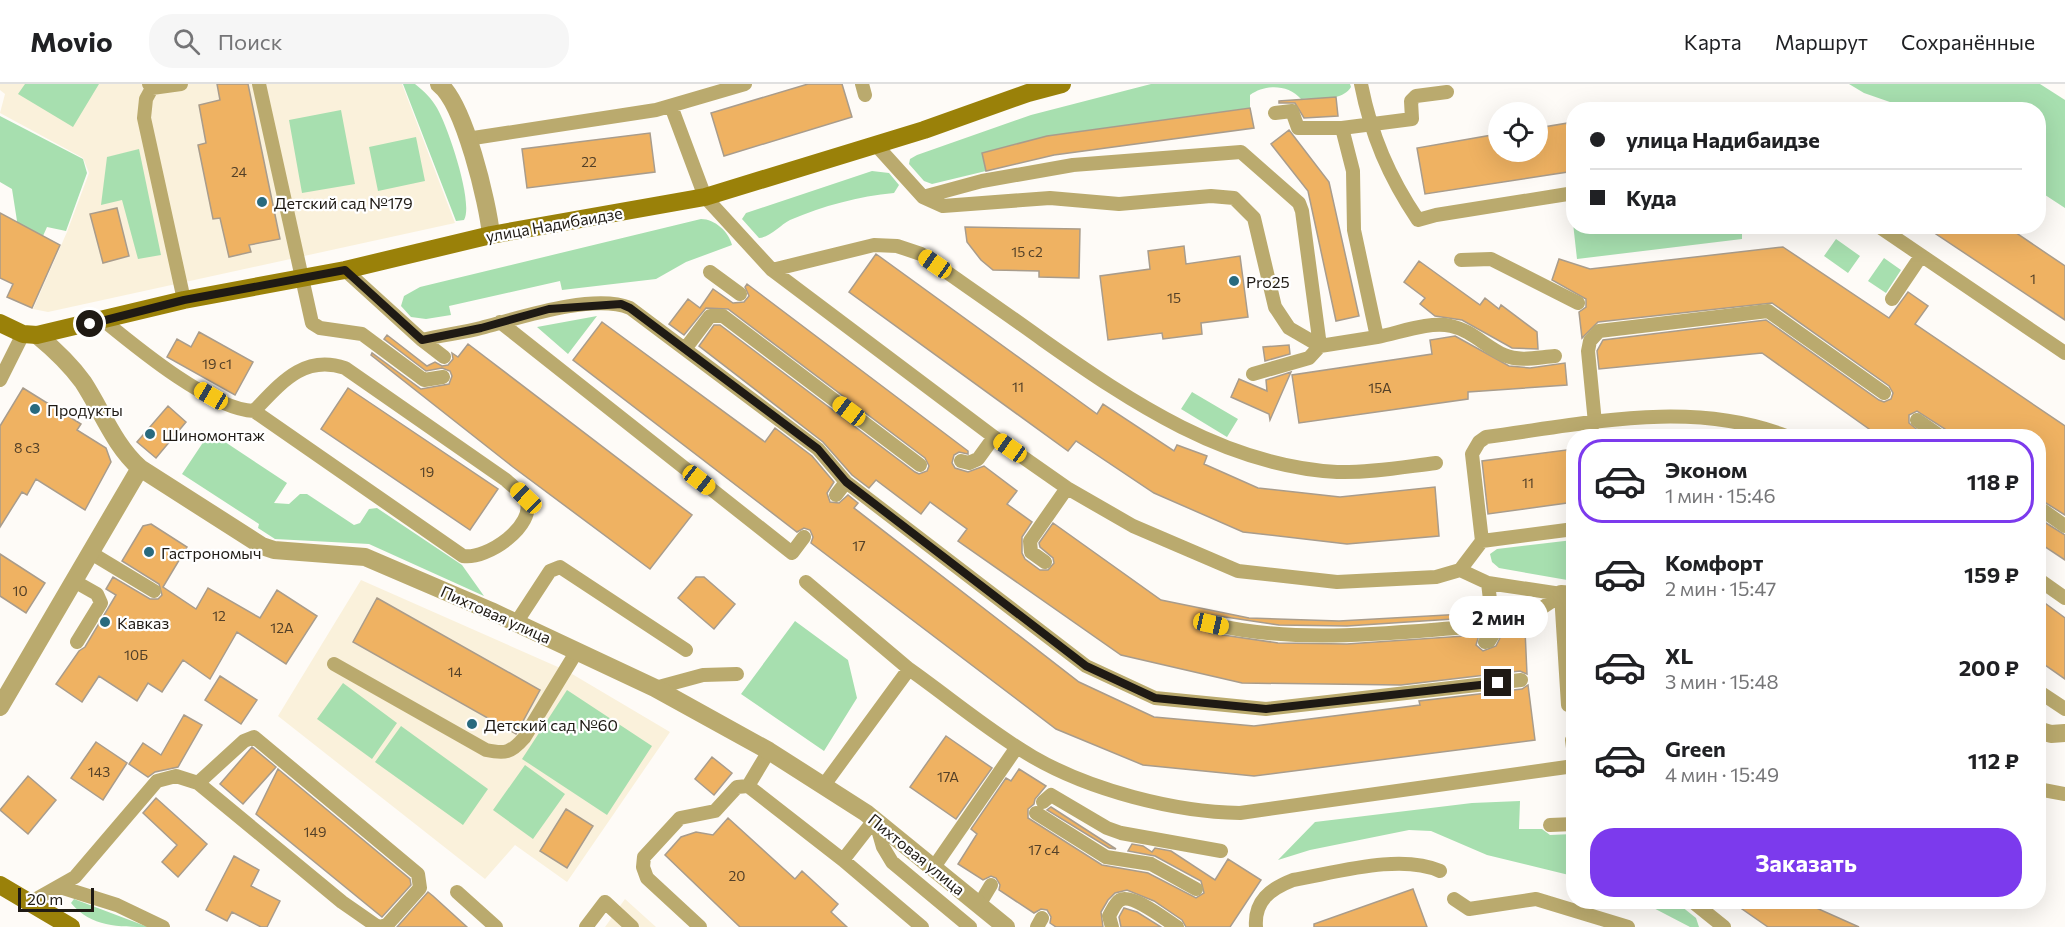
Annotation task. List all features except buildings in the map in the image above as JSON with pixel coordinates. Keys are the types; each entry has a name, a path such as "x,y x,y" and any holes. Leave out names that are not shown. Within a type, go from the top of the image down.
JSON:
{"main road":[{"name":"улица Надибаидзе","path":"30,334 103,320 184,300 345,270 491,235 705,197 876,145 1062,84"},
{"name":"Пихтовая улица","path":"0,323 30,334"},
{"path":"1,884 71,927"}],"street":[{"path":"440,84 454,100 468,139 491,235"},
{"name":"Пихтовая улица","path":"30,334 64,359 82,382 122,449 140,468 262,546 274,550 365,557 516,623 655,688 769,752 875,819 1006,927"},
{"path":"0,707 140,468"},
{"path":"2046,732 2065,733"}],"lane":[{"path":"181,84 151,86 146,99 144,118 184,300"},
{"path":"259,84 312,323 316,326 362,334 424,380 443,377"},
{"path":"468,139 634,115 745,84"},
{"path":"1361,84 1370,126 1396,187 1418,220 1436,215 1566,194"},
{"path":"1275,112 1292,111 1298,128 1370,126 1412,119 1411,101 1416,96 1447,92"},
{"path":"671,106 705,197 772,270 994,437 1067,488 1133,526 1238,571 1337,582 1436,577 1460,570 1482,541 1472,454 1479,442 1486,437 1674,415 1763,429"},
{"path":"1342,128 1353,171 1354,230 1377,337"},
{"path":"876,145 923,197 948,206 1050,198 1119,204 1211,196 1234,198 1254,218 1275,307 1289,328 1320,346"},
{"path":"923,197 982,181 1073,165 1241,152 1299,203 1302,211 1320,346"},
{"path":"1890,234 2065,353"},
{"path":"772,270 874,245 897,246 921,254 1112,388 1197,436 1231,451 1272,462 1334,471 1361,472 1436,463"},
{"path":"1892,299 1920,255"},
{"path":"1461,260 1491,259 1578,303"},
{"path":"345,270 444,357"},
{"path":"710,272 740,294"},
{"path":"422,340 549,309 621,304 630,308 818,449 846,482 1086,666 1155,698 1266,709 1521,680"},
{"path":"1595,423 1588,351 1590,341 1599,331 1768,311 1884,393"},
{"path":"685,349 710,316 723,315 920,465"},
{"path":"103,320 159,366 228,406 254,411 463,556 477,557 497,549 525,516 526,498 506,480 345,368 331,363 309,365 295,373 254,411"},
{"path":"500,322 792,553 804,537"},
{"path":"1253,374 1309,358 1320,346 1439,325 1462,329 1504,355 1520,359 1555,356"},
{"path":"0,380 30,334"},
{"path":"1917,420 1930,429"},
{"path":"961,461 969,463 978,459 994,437"},
{"path":"836,495 846,482"},
{"path":"1045,562 1031,552 1030,541 1067,488"},
{"path":"2046,513 2065,526"},
{"path":"1482,541 1566,530"},
{"path":"91,553 154,591"},
{"path":"516,623 550,571 561,567 686,650"},
{"path":"1460,570 1488,583 1566,595"},
{"path":"74,581 96,594 101,603 77,642"},
{"path":"806,582 909,669 1017,747 1043,763 1131,798 1217,813 1240,813 1566,767"},
{"path":"1485,642 1492,638 1493,625 1488,583"},
{"path":"2046,585 2065,598"},
{"path":"1211,624 1248,633 1340,636 1493,625 1540,611 1566,596"},
{"path":"334,664 486,750 498,753 513,751 524,738 577,651"},
{"path":"824,785 909,669"},
{"path":"655,688 703,675 737,674"},
{"path":"2046,697 2065,709"},
{"path":"29,903 75,877 157,781 176,776 198,783 342,902 379,927 387,925 420,888 418,874 254,737 244,741 198,783"},
{"path":"934,867 1017,747"},
{"path":"748,786 769,752"},
{"path":"700,927 647,878 643,867 644,857 680,818 715,811 737,787 748,786 843,860 922,927"},
{"path":"2046,790 2065,794"},
{"path":"1196,889 1151,864 1106,857 1039,808 1051,795 1107,828 1173,847 1221,851"},
{"path":"843,860 875,819"},
{"path":"875,819 883,847 892,862 970,927"},
{"path":"1550,825 1566,824"},
{"path":"1256,927 1255,916 1263,897 1275,887 1293,880 1406,863 1427,865 1440,871"},
{"path":"979,905 991,885"},
{"path":"60,887 117,905 163,927"},
{"path":"457,892 496,927"},
{"path":"1112,927 1109,916 1118,901 1125,898 1133,900 1177,927"},
{"path":"1454,899 1469,909 1536,899 1566,908"},
{"path":"586,927 606,902 632,927"},
{"path":"1569,909 1628,927"},
{"path":"1702,909 1724,927"}],"shaded area":[{"name":"Детский сад №179","path":"0,84 402,84 455,223 48,312 33,309 67,232 89,173 83,158 0,113 5,94 0,90"},
{"name":"Детский сад №60","path":"361,580 567,671 670,732 567,882 515,845 485,879 278,716"},
{"path":"625,899 656,927 605,927"}],"green space":[{"path":"25,84 99,84 73,127 18,94"},
{"path":"403,84 415,84 422,89 433,101 442,118 463,182 466,198 464,220 456,221"},
{"path":"1151,84 1350,84 1351,87 1347,92 1335,97 1301,99 1290,90 1269,87 1250,95 1250,108 1047,136 982,153 986,171 932,184 924,181 909,164 910,159 917,155 1031,115"},
{"path":"1849,84 2040,84 2065,100 2065,208 2046,196 2046,102 1890,102 1864,93"},
{"path":"341,110 355,184 302,193 289,120"},
{"path":"0,116 83,159 87,173 66,231 47,227 35,254 10,239 17,221 12,189 0,182"},
{"path":"416,137 425,181 378,191 369,147"},
{"path":"139,149 161,255 138,259 122,200 101,205 107,157"},
{"path":"872,171 889,173 899,185 894,193 854,199 815,210 790,220 759,238 742,219 746,213"},
{"path":"701,219 711,221 721,227 728,235 732,245 686,262 656,279 562,290 560,281 449,306 451,315 426,319 411,317 401,306 404,296 420,287"},
{"path":"1574,234 1742,234 1742,239 1577,259"},
{"path":"1836,239 1860,256 1848,273 1824,256"},
{"path":"1884,258 1901,270 1886,293 1868,281"},
{"path":"597,316 568,354 537,327"},
{"path":"1192,392 1238,419 1227,437 1181,409"},
{"path":"210,432 287,483 274,503 289,504 300,494 307,494 354,525 360,523 369,509 377,508 462,565 484,596 369,544 275,539 258,528 259,524 182,474"},
{"path":"1566,541 1566,580 1499,568 1492,562 1490,554 1497,549"},
{"path":"795,621 848,660 857,698 824,751 741,694"},
{"path":"343,683 397,723 372,759 317,719"},
{"path":"567,690 652,746 607,815 522,759"},
{"path":"401,726 488,789 463,825 375,762"},
{"path":"525,765 565,794 533,839 493,810"},
{"path":"1520,801 1519,829 1542,829 1550,835 1566,834 1566,874 1487,855 1431,831 1409,830 1310,850 1278,860 1315,822 1472,803"},
{"path":"74,899 148,927 116,926 97,921 79,911 71,903"},
{"path":"1655,909 1685,909 1696,918 1699,927 1690,927"}],"place":[{"name":"Детский сад №179","path":"262,202"},
{"name":"Pro25","path":"1234,281"},
{"name":"Продукты","path":"35,409"},
{"name":"Шиномонтаж","path":"150,434"},
{"name":"Гастрономыч","path":"149,552"},
{"name":"Кавказ","path":"105,622"},
{"name":"Детский сад №60","path":"472,724"}],"route":[{"path":"90,324 184,300 345,270 354,281 422,340 481,328 549,309 621,304 630,308 818,449 846,482 1086,666 1155,698 1266,709 1498,683"}]}
